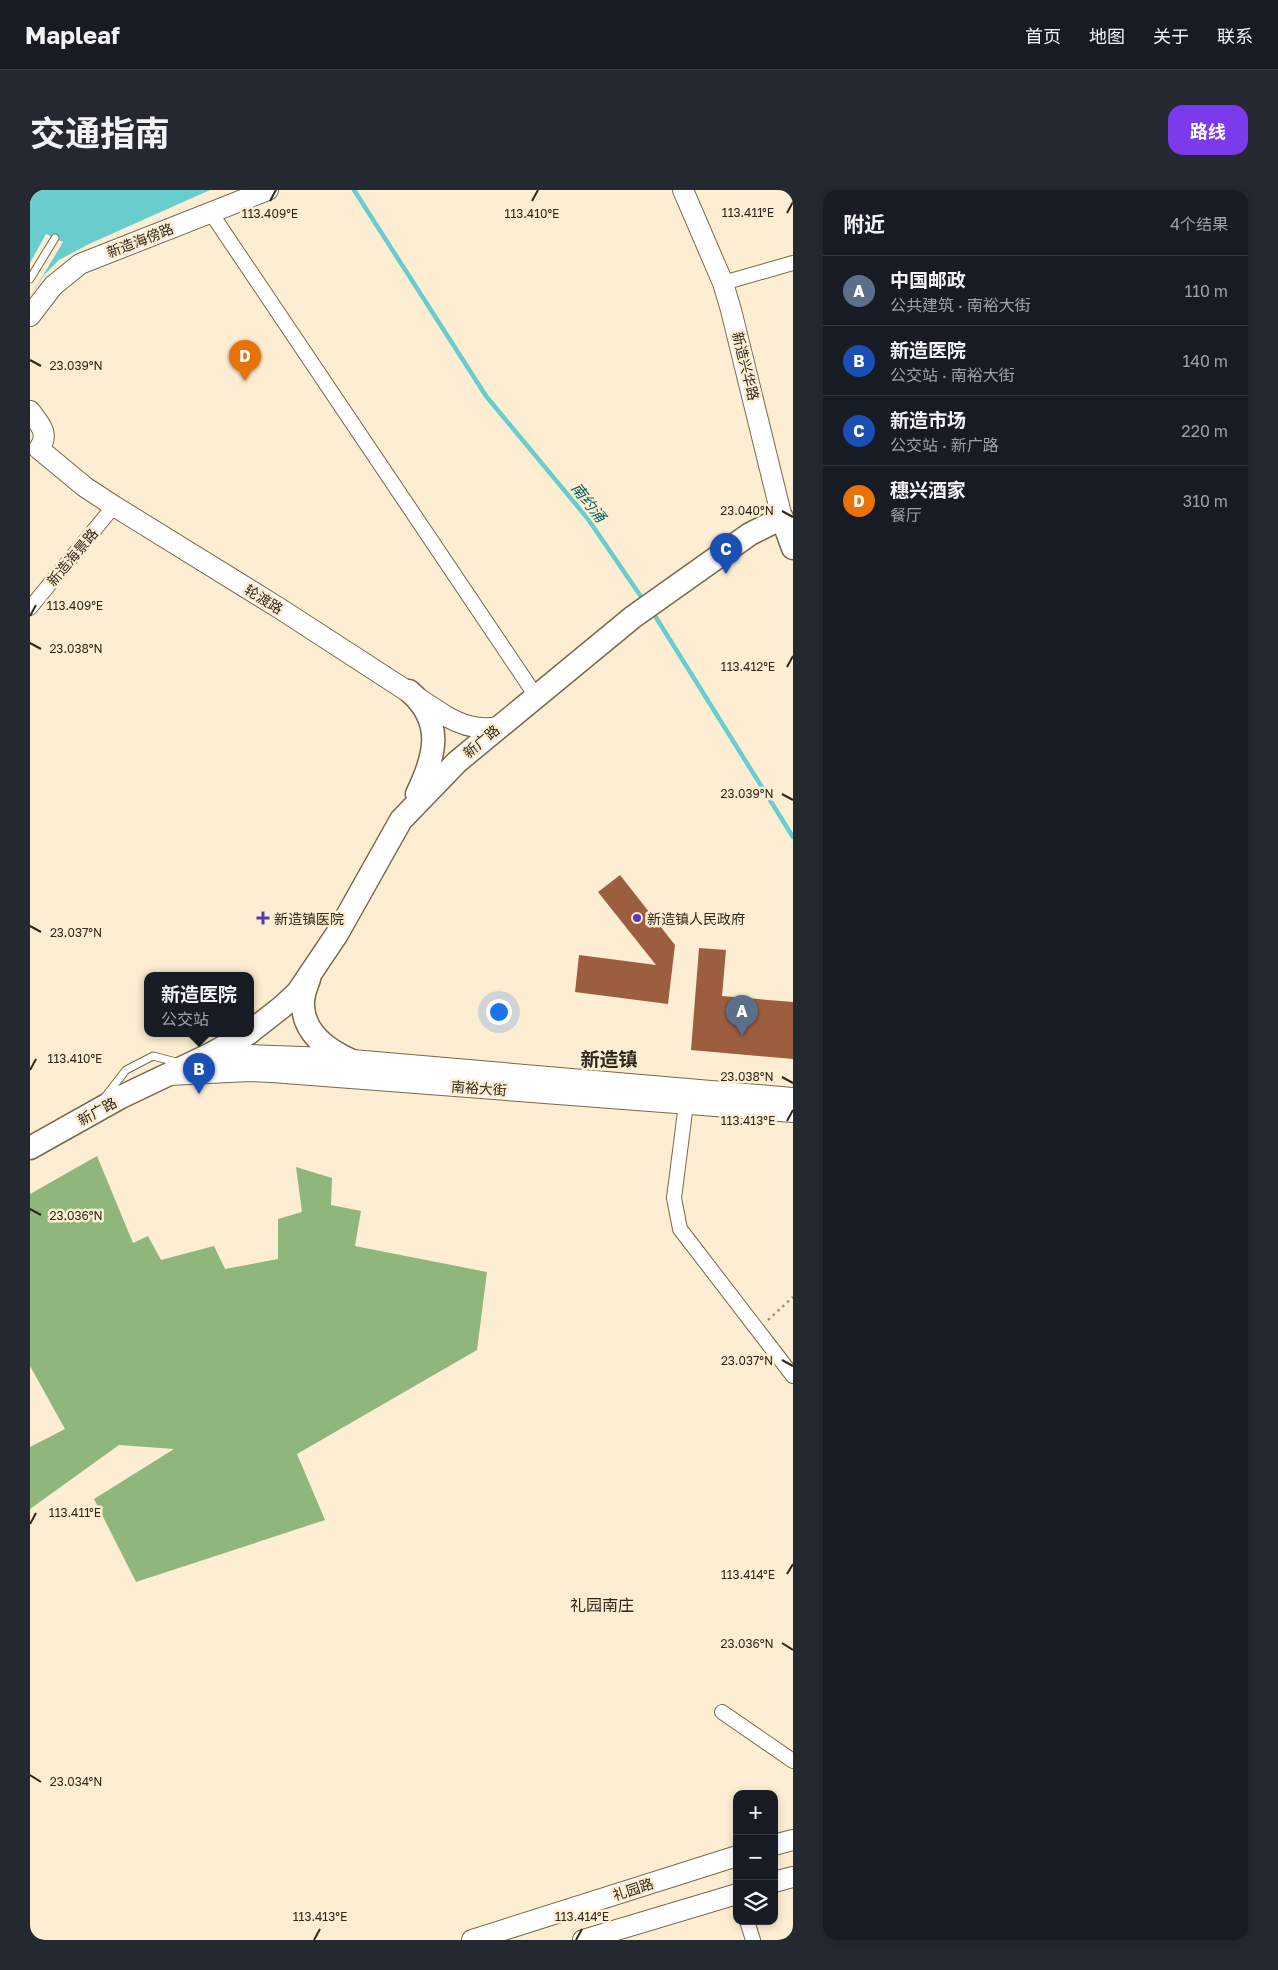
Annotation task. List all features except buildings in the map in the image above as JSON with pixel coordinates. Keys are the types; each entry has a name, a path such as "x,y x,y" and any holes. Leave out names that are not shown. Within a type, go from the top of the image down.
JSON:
{"main road":[{"name":"新造海傍路","path":"30,316 53,286 80,264 268,190"},
{"name":"新造兴华路","path":"683,190 723,283 734,319 782,518 793,548"},
{"name":"轮渡路","path":"30,411 44,432 44,442 37,447 85,486 114,506 271,602 444,715 462,724 482,728 498,727"},
{"name":"新广路","path":"254,1029 298,992 337,934 393,832 409,810 456,762 633,617 750,534 782,518"},
{"path":"409,691 428,713 434,743 430,763 409,810"},
{"path":"311,973 304,995 303,1006 306,1018 320,1042 333,1052 350,1060"},
{"name":"新广路","path":"30,1148 164,1075 211,1054 241,1037"},
{"name":"南裕大街","path":"188,1064 229,1055 350,1060 793,1098"},
{"name":"南裕大街","path":"164,1075 248,1071 793,1112"},
{"path":"778,1844 793,1840"},
{"name":"礼园路","path":"472,1940 733,1857"},
{"path":"778,1881 793,1876"},
{"path":"583,1940 733,1895"}],"street":[{"path":"211,213 536,696"},
{"path":"723,283 793,263"},
{"name":"新造海景路","path":"30,608 114,506"},
{"path":"686,1104 674,1198 680,1229 793,1376"},
{"path":"722,1712 793,1761"},
{"path":"749,1925 753,1940"}],"lane":[{"path":"30,279 55,238"},
{"path":"94,1112 126,1070 152,1056 188,1064"}],"path":[{"path":"757,1329 793,1297"}],"green space":[{"path":"97,1156 133,1243 148,1236 161,1260 214,1246 225,1269 278,1259 278,1219 302,1212 296,1167 332,1178 331,1205 361,1211 355,1246 487,1272 477,1350 297,1454 325,1520 136,1582 94,1499 174,1449 119,1445 30,1509 30,1447 65,1429 30,1366 30,1194"}],"water":[{"path":"30,190 210,190 89,244 59,260 44,275 30,297"}],"pier":[{"path":"46,234 63,242 30,297 30,263"}],"waterway":[{"name":"南约涌","path":"354,190 486,396 588,519 644,601"},
{"name":"南约涌","path":"652,611 793,837"}],"place":[{"name":"穗兴酒家","path":"245,381"},
{"name":"新造市场","path":"726,574"},
{"name":"新造镇医院","path":"263,918"},
{"name":"新造镇人民政府","path":"637,918"},
{"name":"中国邮政","path":"742,1036"},
{"name":"新造医院","path":"199,1094"}],"district":[{"name":"新造镇","path":"609,1058"},
{"name":"礼园南庄","path":"602,1605"}]}
